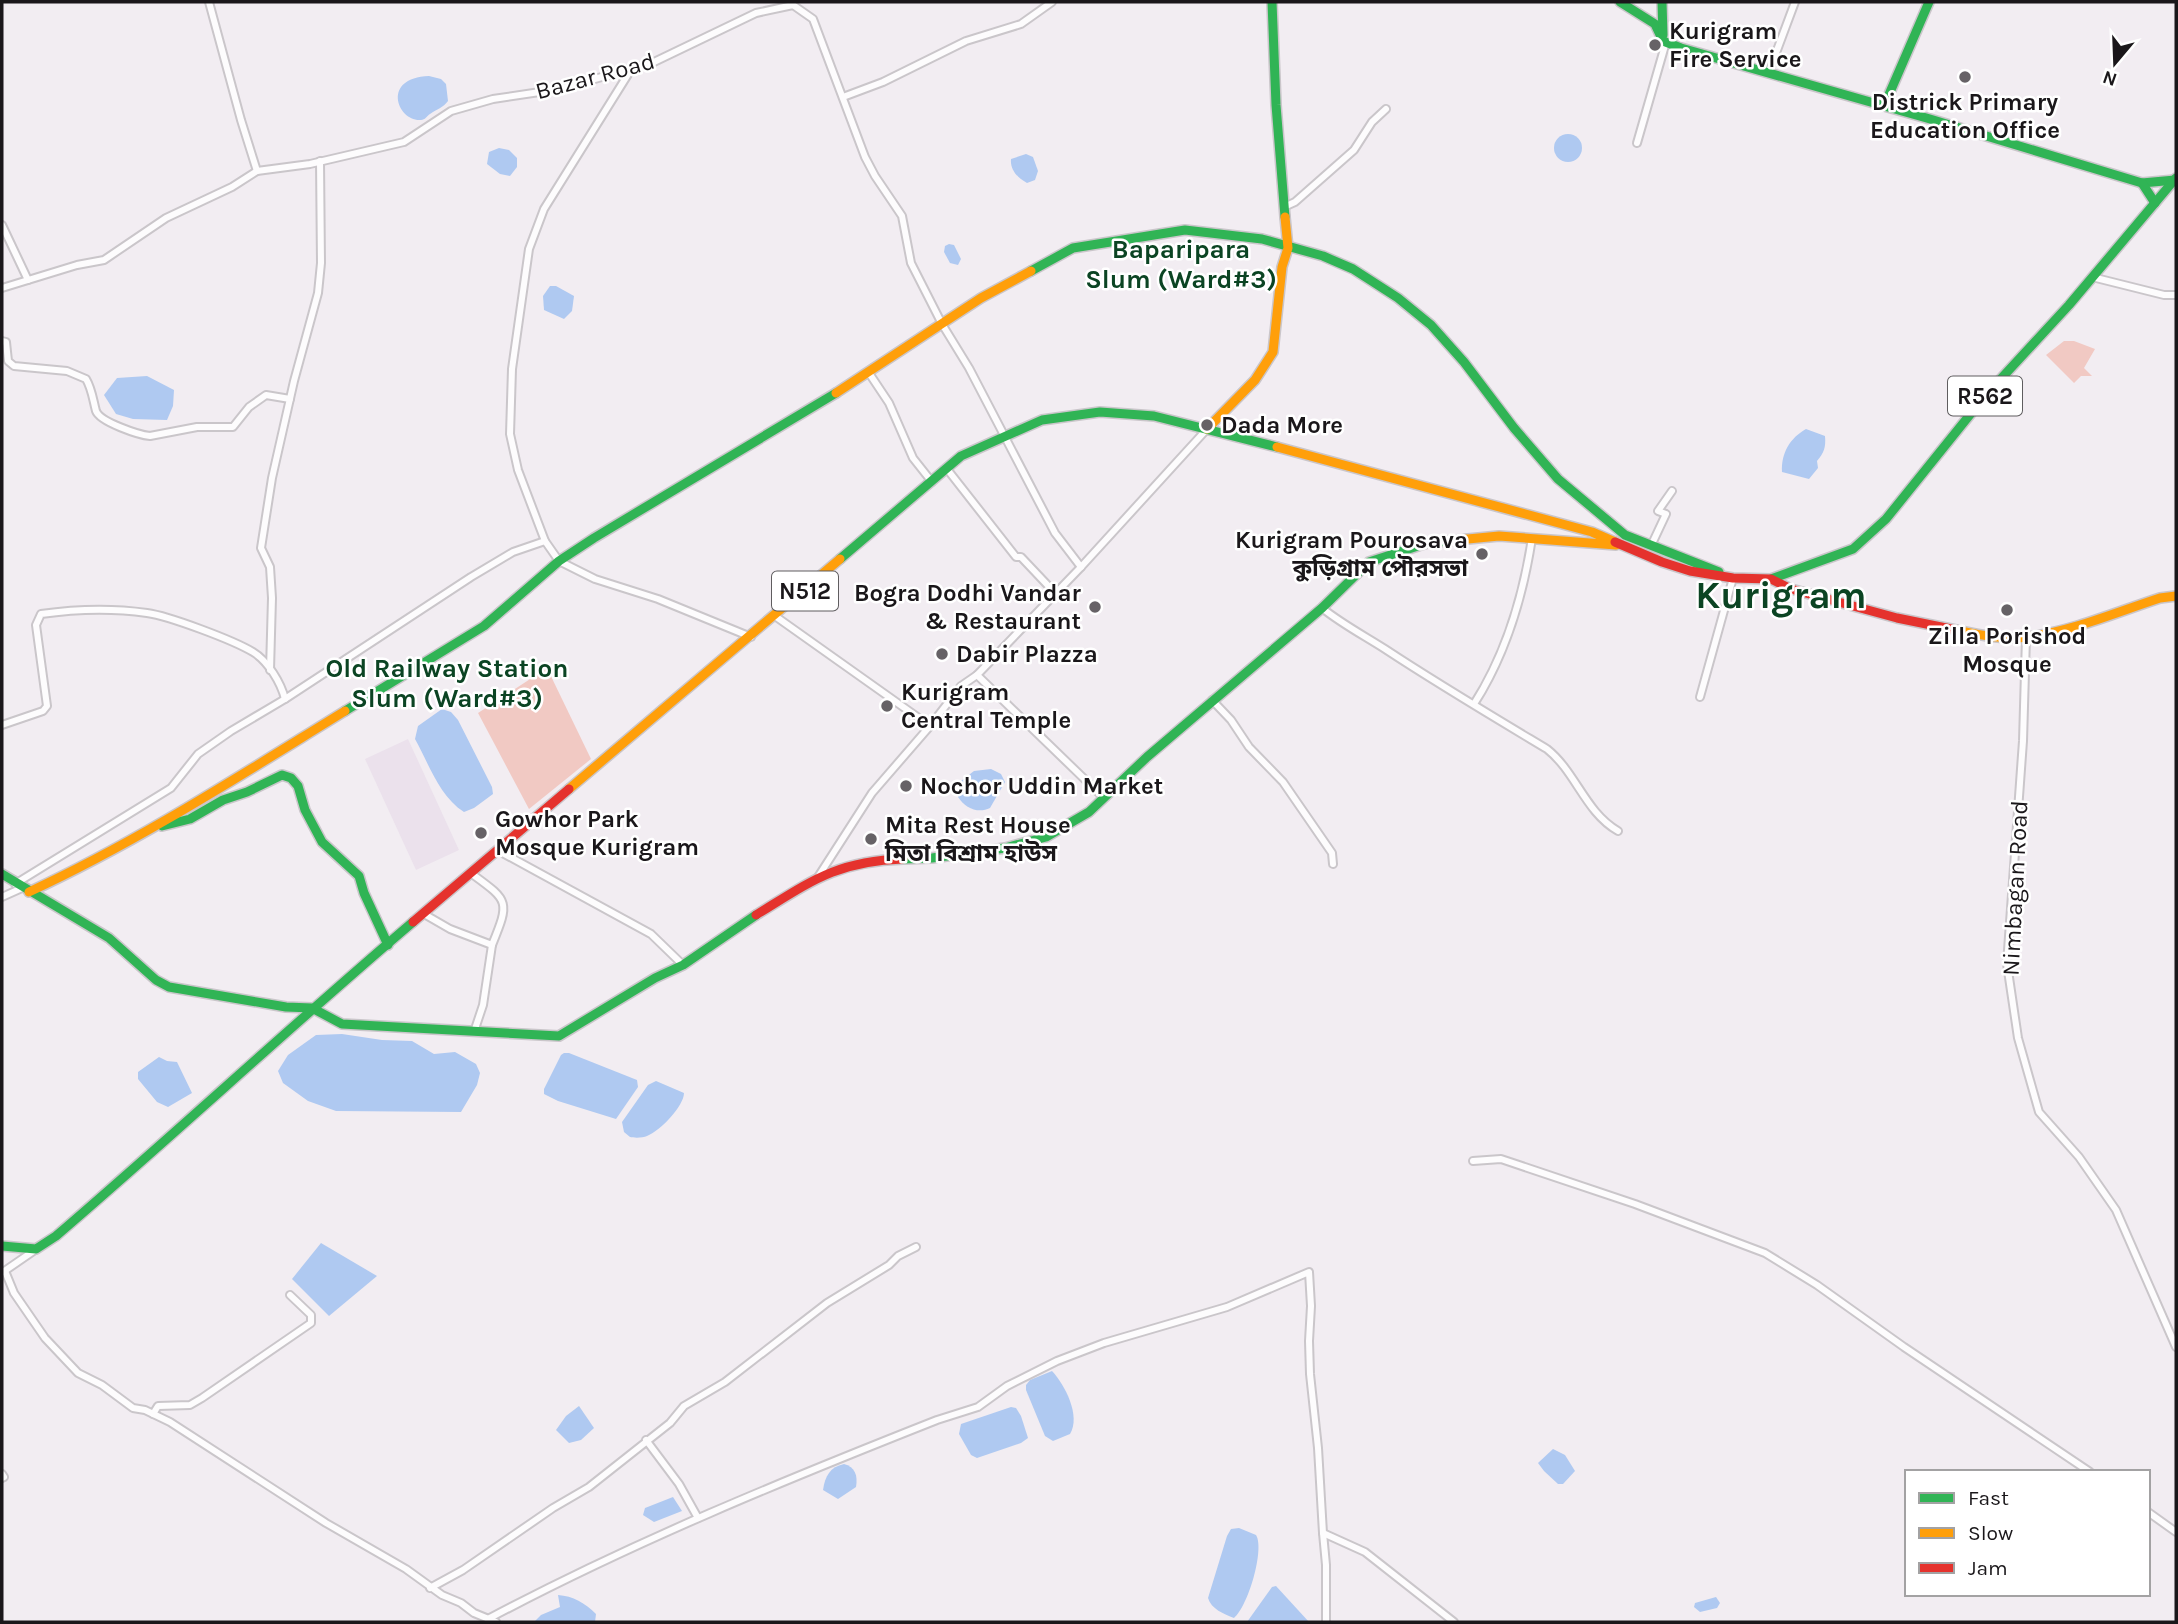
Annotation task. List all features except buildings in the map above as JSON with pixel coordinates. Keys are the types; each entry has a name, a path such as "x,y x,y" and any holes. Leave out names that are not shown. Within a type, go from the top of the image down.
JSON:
{"main road":[{"path":"1207,429 1255,380 1273,352 1282,267 1288,248 1272,2"},
{"path":"1620,2 1655,24 1665,41 1681,48 2142,183 2176,179"},
{"path":"1662,2 1665,41"},
{"path":"1884,106 1929,2"},
{"name":"R562","path":"1771,579 1853,549 1886,519 1985,396 2176,179"},
{"path":"2142,183 2155,203"},
{"path":"22,888 85,866 151,829 484,626 559,561 699,473 869,373 981,298 1073,248 1185,230 1262,239 1323,256 1353,269 1398,298 1431,325 1558,479 1625,534 1733,578"},
{"name":"N512","path":"36,1250 56,1236 179,1130 312,1008 775,617 961,456 1042,420 1100,412 1154,416 1592,532 1690,571 1733,578 1771,579"},
{"path":"2,874 109,938 169,987 286,1007 312,1008 342,1024 559,1036 655,978 683,965 818,877 846,866 876,860 932,858 1005,848 1046,837 1089,812 1212,700 1322,608 1369,562 1427,543 1499,536 1621,545"},
{"path":"1771,579 1791,589 1897,618 1989,637 2026,637 2057,631 2160,598 2176,596"},
{"path":"151,829 190,818 223,800 282,775 291,778 298,786 305,810 322,842 359,876 388,945"},
{"path":"2,1246 36,1250"}],"street":[{"path":"2,289 77,265 104,260 166,218 232,187 257,171 240,120 209,2"},
{"path":"843,97 883,82 965,41 1021,24 1052,2"},
{"path":"1770,74 1795,2"},
{"name":"Bazar Road","path":"257,171 281,169 404,142 451,111 493,99 560,89 654,62 756,13 791,3 813,19 870,166 902,216 911,263 942,324 969,369 1055,533 1081,567"},
{"path":"1637,143 1665,41"},
{"path":"632,68 544,209 529,249 512,369 510,434 518,470 545,541 559,561 595,579 658,599 751,637"},
{"path":"1284,206 1294,202 1354,150 1372,122 1386,109"},
{"path":"270,670 270,567 261,548 272,478 318,293 321,263 320,161"},
{"path":"2,225 28,280"},
{"path":"2092,277 2164,295 2176,295"},
{"path":"2,341 6,342 8,361 13,366 68,371 86,379 97,414 106,421 143,435 197,427 233,427 249,407 266,396 290,400"},
{"path":"869,373 889,402 913,458 932,482"},
{"path":"818,877 872,793 961,686 977,675 1056,594 1207,429"},
{"path":"947,469 1016,557 1021,557 1056,594"},
{"path":"1651,545 1667,514 1658,511 1672,491"},
{"path":"1474,704 1488,681 1516,616 1532,538"},
{"path":"2,897 22,888 171,788 198,754 471,577 513,552 545,541"},
{"path":"1700,696 1733,578"},
{"path":"1322,608 1350,630 1547,748 1560,760 1595,814 1618,831"},
{"path":"2,725 43,711 47,706 36,625 41,614 97,609 150,613 208,633 255,652 276,678 285,699"},
{"path":"775,617 864,677 930,726"},
{"name":"Nimbagan Road","path":"2026,637 2022,755 2007,964 2018,1038 2039,1112 2079,1157 2116,1210 2176,1347"},
{"path":"977,675 1104,798"},
{"path":"1212,700 1231,720 1249,747 1283,782 1332,853 1333,864"},
{"path":"499,851 651,934 683,965"},
{"path":"472,874 500,895 504,902 492,945 483,1005 474,1033"},
{"path":"424,914 450,929 492,945"},
{"path":"1473,1161 1501,1159 1765,1253 1817,1285 2087,1470"},
{"path":"430,1588 463,1570 553,1507 589,1487 670,1423 684,1406 736,1374 827,1303 916,1247"},
{"path":"36,1250 3,1271 14,1293 46,1338 78,1373 102,1385 133,1408 153,1414 192,1436 326,1523 406,1569 430,1588 496,1622"},
{"path":"488,1619 580,1571 698,1518 937,1420 978,1407 1007,1386 1057,1361 1104,1343 1227,1307 1309,1272 1311,1306 1308,1340 1326,1565 1326,1622"},
{"path":"153,1414 158,1406 190,1405 311,1324 311,1315 290,1295"},
{"path":"646,1440 679,1484 698,1518"},
{"path":"2150,1513 2176,1532"},
{"path":"1323,1533 1365,1552 1454,1622"}],"shaded area":[{"path":"2064,341 2074,341 2095,349 2084,368 2092,376 2081,376 2074,383 2046,355"},
{"path":"547,668 591,759 529,809 478,713"},
{"path":"408,739 459,850 416,870 365,759"}],"water":[{"path":"429,76 441,79 446,84 448,101 424,119 413,119 401,107 398,100 399,91 404,84 414,79"},
{"path":"1568,134 1578,138 1582,148 1578,158 1568,162 1558,158 1554,148 1558,138"},
{"path":"499,148 509,150 517,158 517,167 510,176 500,174 487,164 489,152"},
{"path":"1026,154 1033,157 1038,171 1035,180 1027,183 1015,173 1011,163 1011,159"},
{"path":"954,245 961,259 958,265 950,263 944,252 945,246"},
{"path":"550,286 556,286 574,296 572,311 564,319 544,310 543,296"},
{"path":"147,376 174,390 173,406 167,420 133,419 116,414 104,395 117,378"},
{"path":"1806,429 1825,436 1824,450 1817,461 1818,468 1809,479 1782,472 1788,447 1795,437"},
{"path":"442,709 451,712 458,720 492,787 493,794 464,812 441,788 415,739 418,726"},
{"path":"991,769 1001,774 1005,782 990,808 976,810 968,807 958,797 961,781 974,771"},
{"path":"342,1034 412,1041 434,1054 455,1052 476,1064 480,1073 477,1085 461,1112 336,1111 308,1101 283,1083 278,1071 288,1055 316,1035"},
{"path":"564,1053 637,1080 638,1087 616,1119 544,1094 544,1089"},
{"path":"159,1057 177,1062 192,1093 168,1107 157,1102 138,1079 138,1072"},
{"path":"656,1081 684,1093 683,1098 676,1111 658,1129 645,1137 630,1137 624,1132 622,1122 648,1085"},
{"path":"321,1243 377,1276 329,1316 292,1279"},
{"path":"1052,1371 1066,1392 1074,1419 1070,1434 1053,1441 1045,1436 1026,1390 1030,1380"},
{"path":"579,1406 594,1428 581,1440 569,1443 556,1430 566,1416"},
{"path":"1011,1407 1016,1408 1021,1416 1028,1438 977,1458 971,1455 959,1434 961,1424"},
{"path":"1553,1449 1565,1455 1575,1471 1563,1484 1558,1484 1538,1463"},
{"path":"844,1464 855,1472 856,1487 838,1499 823,1490 829,1473"},
{"path":"673,1497 682,1511 654,1522 643,1515 645,1508"},
{"path":"1239,1528 1256,1535 1258,1552 1254,1578 1245,1602 1234,1618 1215,1608 1208,1598 1227,1536 1231,1529"},
{"path":"1276,1586 1309,1622 1247,1622 1272,1587"},
{"path":"558,1595 574,1599 588,1607 596,1614 595,1622 534,1622 541,1615 560,1607"},
{"path":"1716,1597 1720,1603 1717,1608 1700,1612 1694,1607 1695,1603"}],"traffic: fast":[{"path":"1272,2 1276,105 1285,217"},
{"path":"1620,2 1655,24 1663,41 1681,48 2142,183 2175,180"},
{"path":"1662,2 1663,35"},
{"path":"1884,106 1929,2"},
{"path":"1771,579 1853,549 1886,519 1985,396 2069,305 2176,178"},
{"path":"2142,183 2155,203"},
{"path":"1031,271 1073,248 1185,230 1262,239 1323,256 1353,269 1398,298 1431,325 1558,479 1625,535 1719,572"},
{"path":"345,711 484,626 559,561 594,538 836,393"},
{"path":"840,559 961,456 1042,420 1100,412 1154,416 1277,447"},
{"path":"903,859 932,858 1005,848 1046,837 1089,812 1147,757 1322,608 1369,562 1427,543 1447,541"},
{"path":"162,826 190,819 223,800 282,775 291,778 298,786 305,810 322,842 359,876 388,945"},
{"path":"2,874 109,938 156,980 169,987 286,1007 312,1008 342,1024 559,1036 655,978 683,965 756,915"},
{"path":"2,1246 36,1249 56,1236 413,922"}],"traffic: slow":[{"path":"1207,429 1255,380 1273,352 1282,267 1288,248 1285,217"},
{"path":"836,393 981,298 1031,271"},
{"path":"1277,447 1592,532 1615,542"},
{"path":"1447,541 1499,536 1616,545"},
{"path":"569,789 840,559"},
{"path":"1956,630 2001,637 2028,637 2095,621 2160,598 2176,596"},
{"path":"29,892 150,829 345,711"}],"traffic: jam":[{"path":"1615,542 1690,571 1733,578 1771,579 1791,589 1897,618 1956,630"},
{"path":"413,922 569,789"},
{"path":"756,915 825,875 859,864 903,859"}],"place":[{"name":"Kurigram Fire Service","path":"1655,45"},
{"name":"Districk Primary Education Office","path":"1965,77"},
{"name":"Dada More","path":"1207,425"},
{"name":"Kurigram Pourosava কুড়িগ্রাম পৌরসভা","path":"1482,554"},
{"name":"Bogra Dodhi Vandar & Restaurant","path":"1095,607"},
{"name":"Zilla Porishod Mosque","path":"2007,610"},
{"name":"Dabir Plazza","path":"942,654"},
{"name":"Kurigram Central Temple","path":"887,706"},
{"name":"Nochor Uddin Market","path":"906,786"},
{"name":"Gowhor Park Mosque Kurigram","path":"481,833"},
{"name":"Mita Rest House মিতা বিশ্রাম হাউস","path":"871,839"}],"district":[{"name":"Baparipara Slum (Ward#3)","path":"1181,264"},
{"name":"Kurigram","path":"1781,595"},
{"name":"Old Railway Station Slum (Ward#3)","path":"447,683"}]}
